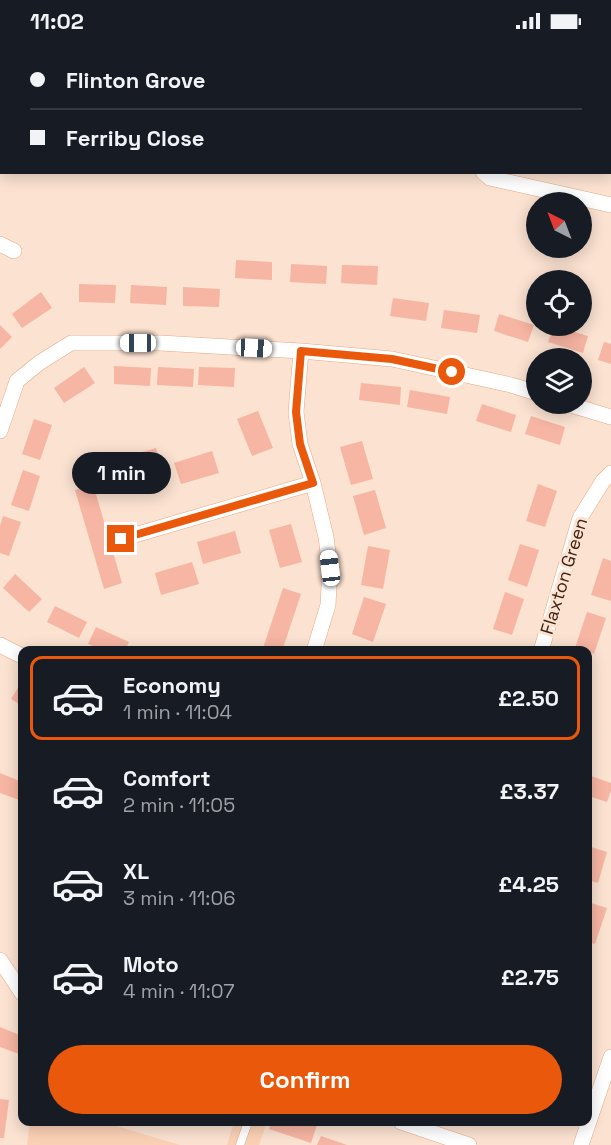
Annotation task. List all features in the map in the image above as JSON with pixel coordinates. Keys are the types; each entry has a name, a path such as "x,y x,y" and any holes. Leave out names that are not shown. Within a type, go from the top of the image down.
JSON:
{"street":[{"path":"485,174 490,178 611,205"},
{"path":"0,244 14,251"},
{"path":"0,431 17,381 39,363 71,343 160,343 392,359 526,390"},
{"path":"301,351 296,412 300,444 313,483 326,537 330,568 328,605 316,646"},
{"path":"592,411 611,417"},
{"name":"Flaxton Green","path":"542,646 580,518 603,481 611,473"},
{"path":"121,539 313,483"},
{"path":"0,645 18,654"},
{"path":"0,960 18,986"},
{"path":"592,1113 611,1057"},
{"path":"413,1126 469,1145"},
{"path":"581,1145 587,1126"}],"lane":[{"path":"240,1145 247,1126"}],"shaded area":[{"path":"29,1126 116,1126 180,1145 27,1145"},
{"path":"233,1126 266,1126 259,1145 227,1145"}],"building":[{"path":"236,260 272,262 272,280 235,278"},
{"path":"291,264 327,266 326,284 290,282"},
{"path":"342,265 378,266 377,285 341,283"},
{"path":"79,284 116,285 115,303 79,302"},
{"path":"131,285 167,287 166,305 130,303"},
{"path":"183,287 220,289 219,307 183,306"},
{"path":"41,292 52,308 22,328 12,314"},
{"path":"393,298 429,303 426,321 390,316"},
{"path":"444,310 480,315 477,333 441,328"},
{"path":"499,314 526,322 526,336 530,336 528,342 494,331"},
{"path":"0,325 12,337 0,349"},
{"path":"550,336 588,336 584,348 567,348 548,342"},
{"path":"604,342 611,344 611,364 598,360"},
{"path":"114,366 151,368 150,386 114,384"},
{"path":"84,367 95,383 64,403 54,388"},
{"path":"158,367 194,369 193,387 157,385"},
{"path":"199,367 235,368 234,387 198,385"},
{"path":"361,383 401,387 400,405 359,400"},
{"path":"410,390 450,397 447,414 407,407"},
{"path":"482,404 516,415 511,432 476,421"},
{"path":"258,411 273,448 252,456 237,419"},
{"path":"531,416 565,427 560,445 525,434"},
{"path":"34,419 52,425 40,460 22,454"},
{"path":"362,441 373,479 351,485 340,447"},
{"path":"156,448 162,470 124,481 118,459"},
{"path":"212,451 219,473 181,484 174,463"},
{"path":"23,470 40,476 29,511 11,505"},
{"path":"93,484 122,583 104,589 75,490"},
{"path":"538,484 557,491 545,527 526,521"},
{"path":"375,490 386,528 364,535 353,496"},
{"path":"3,516 21,522 9,556 0,553 0,526"},
{"path":"291,524 302,562 280,568 269,530"},
{"path":"235,531 241,553 203,564 197,542"},
{"path":"520,544 539,550 527,587 508,580"},
{"path":"368,546 390,550 383,589 361,585"},
{"path":"603,558 611,561 611,601 591,595"},
{"path":"192,562 199,584 161,595 155,573"},
{"path":"15,574 42,599 29,612 3,588"},
{"path":"283,588 301,594 284,646 264,646"},
{"path":"505,592 524,599 512,635 493,629"},
{"path":"364,597 386,604 373,642 352,634"},
{"path":"55,606 87,622 79,638 47,622"},
{"path":"587,612 606,618 594,654 592,646 576,646"},
{"path":"96,627 129,642 127,646 88,644"},
{"path":"18,688 18,703 11,699"},
{"path":"0,773 18,780 18,800 0,793"},
{"path":"592,776 611,783 607,802 592,797"},
{"path":"592,847 607,852 598,883 592,881"},
{"path":"592,903 607,908 595,944 592,943"},
{"path":"0,1027 18,1034 18,1054 0,1047"},
{"path":"0,1099 9,1100 4,1138 0,1138"},
{"path":"270,1126 317,1126 311,1143 269,1129"},
{"path":"321,1136 347,1145 317,1145"}],"route":[{"path":"121,539 313,483 300,444 296,412 301,351 392,359 452,372"}]}
